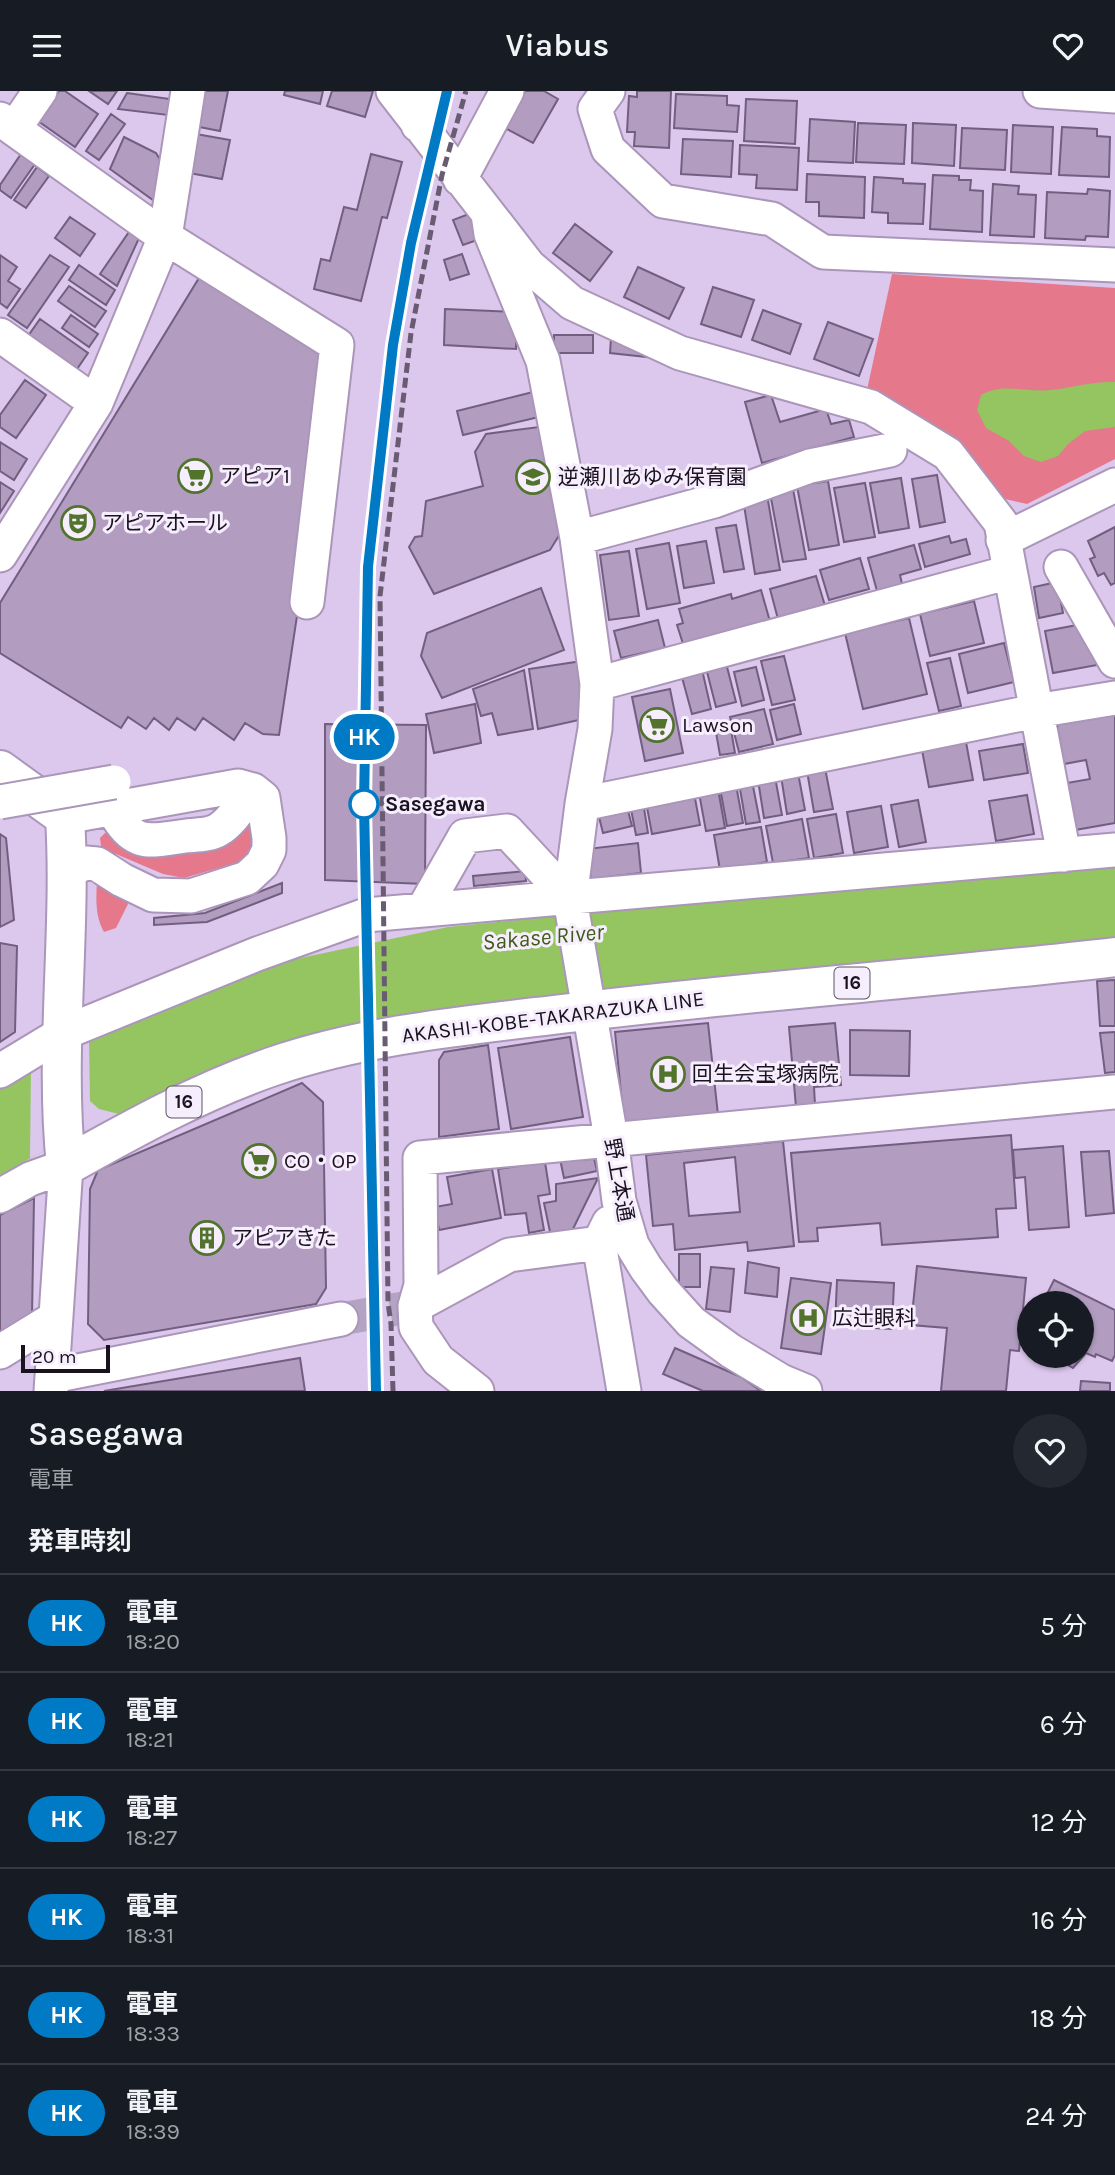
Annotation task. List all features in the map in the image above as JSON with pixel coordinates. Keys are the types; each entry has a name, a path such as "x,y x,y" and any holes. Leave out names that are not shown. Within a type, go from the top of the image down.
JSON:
{"main road":[{"path":"0,770 65,817 68,870 62,1043 65,1154"},
{"name":"AKASHI-KOBE-TAKARAZUKA LINE","path":"65,1154 271,1067 411,1034 588,1004 670,1000 1115,957"}],"street":[{"path":"40,91 7,124 165,237 337,345 307,602"},
{"path":"0,555 96,403 165,237 188,91"},
{"path":"393,91 528,266 572,303 680,353 871,407 948,454 1001,523 1065,855"},
{"path":"418,125 431,91"},
{"path":"460,179 507,91"},
{"path":"608,91 595,109 608,149 663,201 772,219 822,252 1115,265"},
{"path":"1040,91 1115,96"},
{"path":"488,214 491,234 543,361 578,538 597,684 595,729 582,804 571,907"},
{"path":"0,335 96,403"},
{"path":"578,538 714,501 810,466 891,450"},
{"path":"1003,540 1115,485"},
{"path":"1061,567 1115,660"},
{"path":"597,684 1010,572"},
{"path":"582,804 1036,711 1114,698"},
{"path":"0,802 238,786 253,790 263,798 269,850 262,864 247,878 191,896 153,895 97,864 86,863 68,870"},
{"path":"65,817 113,796"},
{"path":"423,911 465,836 507,831 571,907"},
{"path":"0,1071 257,954 366,915 571,907 1115,850"},
{"name":"野上本通","path":"571,907 620,1202 632,1245 663,1291 691,1322 731,1351 781,1381 805,1391"},
{"path":"477,1391 438,1360 416,1327 415,1306 421,1285 421,1158 1115,1092"},
{"path":"0,1196 65,1154"},
{"path":"65,1154 52,1383 341,1319"},
{"path":"620,1202 598,1243 624,1391"},
{"path":"415,1306 509,1255 598,1243"},
{"path":"0,1352 55,1318"}],"shaded area":[{"path":"892,274 1115,288 1115,459 1027,504 1005,499 963,449 867,390"},
{"path":"250,818 258,845 246,860 184,878 163,874 116,854 102,854 100,838 110,828 126,850 141,856 229,840"},
{"path":"97,881 130,900 116,928 104,932 96,901"}],"water":[{"path":"1115,382 1115,427 1085,431 1058,456 1041,462 1024,456 1009,441 986,428 977,410 981,395 998,389 1041,391"},
{"name":"Sakase River","path":"1115,859 1115,941 635,992 145,1101 34,1156 0,1176 0,1085 95,1033 286,961 448,927"}],"pier":[{"path":"89,1037 90,1101 99,1109 119,1114 30,1158 31,1067"}],"building":[{"path":"59,91 65,91 98,114 75,147 38,121"},
{"path":"89,91 117,91 108,104"},
{"path":"201,91 228,91 220,131 194,126"},
{"path":"285,91 323,91 320,104 284,95"},
{"path":"332,91 373,91 365,117 327,106"},
{"path":"525,91 544,91 558,99 533,143 505,128"},
{"path":"637,91 671,91 669,148 634,146 635,132 627,132 629,96 637,97"},
{"path":"127,93 170,99 168,115 118,109"},
{"path":"676,94 727,96 727,105 739,106 737,132 674,128"},
{"path":"746,99 797,101 795,144 744,141"},
{"path":"111,114 125,124 99,160 86,151"},
{"path":"810,119 855,122 853,163 808,161"},
{"path":"858,123 906,125 904,164 856,162"},
{"path":"913,123 956,125 954,166 912,163"},
{"path":"1013,125 1053,127 1051,174 1011,172"},
{"path":"1062,127 1097,129 1097,136 1110,137 1109,177 1059,175"},
{"path":"962,128 1007,130 1005,170 960,168"},
{"path":"196,134 230,140 222,179 189,173"},
{"path":"124,137 156,153 165,168 157,203 110,169"},
{"path":"683,139 733,141 731,177 681,174"},
{"path":"740,145 799,148 797,190 756,188 757,175 739,174"},
{"path":"21,154 35,164 11,198 0,190 0,185"},
{"path":"371,154 402,162 387,218 382,217 361,301 314,289 321,259 330,261 344,207 357,210"},
{"path":"37,167 49,176 26,208 14,200"},
{"path":"807,174 865,177 864,218 819,216 819,202 806,202"},
{"path":"933,175 959,176 959,180 971,180 970,190 983,191 982,232 930,229"},
{"path":"874,177 925,184 923,224 888,223 888,213 872,212"},
{"path":"993,184 1019,186 1018,194 1036,195 1034,237 990,235"},
{"path":"1088,189 1110,191 1108,237 1086,236 1085,240 1045,238 1047,192 1087,194"},
{"path":"474,212 483,238 463,245 453,220"},
{"path":"70,217 95,234 80,256 55,238"},
{"path":"575,224 612,252 590,281 553,253"},
{"path":"131,229 140,236 117,286 100,274"},
{"path":"462,254 469,274 450,280 444,260"},
{"path":"0,255 17,267 8,281 20,289 7,308 0,303"},
{"path":"50,255 69,267 27,328 8,315"},
{"path":"79,265 115,290 106,305 69,280"},
{"path":"638,267 684,288 669,319 624,297"},
{"name":"アピア1","path":"199,278 326,357 300,596 279,735 263,734 245,723 234,740 203,718 195,730 177,718 169,730 154,718 146,729 128,717 121,728 0,653 0,603"},
{"path":"69,286 106,311 95,327 58,301"},
{"path":"713,287 754,300 741,337 701,324"},
{"path":"445,309 517,312 516,349 444,345"},
{"path":"763,310 801,324 790,354 752,340"},
{"path":"71,315 98,334 89,347 62,328"},
{"path":"40,319 88,353 77,369 28,336"},
{"path":"828,322 873,339 859,376 814,359"},
{"path":"554,335 593,335 593,353 554,353"},
{"path":"611,338 665,359 610,353"},
{"path":"25,380 46,395 16,438 0,427 0,415"},
{"path":"533,392 539,417 463,435 457,411"},
{"path":"771,395 780,422 826,409 831,424 849,420 854,437 762,463 745,402"},
{"path":"539,427 563,529 550,550 434,594 409,547 415,537 422,536 426,501 483,486 475,452 486,434"},
{"path":"0,442 27,459 14,480 0,471"},
{"path":"937,475 945,522 920,527 912,479"},
{"path":"901,478 909,528 879,533 870,483"},
{"path":"828,481 839,545 809,550 797,486"},
{"path":"0,482 14,491 0,513"},
{"path":"865,483 875,537 844,542 834,488"},
{"path":"793,489 806,559 783,562 770,493"},
{"path":"767,495 780,570 755,574 743,499"},
{"path":"736,525 744,569 724,572 716,528"},
{"path":"1115,527 1115,583 1111,585 1104,573 1098,576 1090,559 1095,557 1088,541"},
{"path":"949,536 951,543 966,539 970,554 925,567 919,544"},
{"path":"706,541 714,583 684,588 677,546"},
{"path":"669,543 680,603 647,609 636,549"},
{"path":"914,545 921,569 900,575 902,584 877,591 868,558"},
{"path":"629,551 639,616 609,620 600,555"},
{"path":"860,558 869,589 829,600 820,570"},
{"path":"816,576 826,609 779,623 770,589"},
{"path":"1057,582 1063,613 1039,618 1034,587"},
{"path":"541,588 564,650 442,698 421,656 427,633"},
{"path":"761,590 771,625 685,650 677,625 683,623 679,609 731,594 732,599"},
{"path":"974,601 984,643 930,656 920,614"},
{"path":"909,618 927,694 863,709 845,633"},
{"path":"658,620 665,648 621,658 614,631"},
{"path":"1088,623 1097,665 1053,673 1045,631"},
{"path":"1004,643 1014,682 968,693 959,654"},
{"path":"784,656 795,700 772,705 761,661"},
{"path":"950,658 961,706 939,711 927,663"},
{"path":"582,661 579,720 538,729 529,669"},
{"path":"726,663 736,702 716,707 706,668"},
{"path":"701,665 711,709 692,714 680,670"},
{"path":"756,667 764,700 742,706 734,672"},
{"path":"524,670 533,729 498,735 492,713 481,716 473,689"},
{"name":"Lawson","path":"670,689 683,753 645,761 632,697"},
{"path":"475,704 481,743 434,753 426,714"},
{"path":"794,704 801,734 777,740 770,710"},
{"path":"764,709 773,744 739,752 730,717"},
{"path":"1115,709 1115,823 1075,830 1067,783 1090,779 1086,760 1064,764 1056,720"},
{"name":"Sasegawa","path":"325,724 426,725 425,884 325,880"},
{"path":"730,724 735,753 720,755 715,727"},
{"path":"966,742 973,780 929,787 922,750"},
{"path":"1023,744 1028,773 984,780 979,751"},
{"path":"825,768 833,809 814,812 807,771"},
{"path":"798,773 805,810 787,814 781,776"},
{"path":"775,777 782,815 764,818 758,780"},
{"path":"752,781 760,822 746,824 739,783"},
{"path":"736,785 743,823 727,826 720,788"},
{"path":"718,789 725,828 706,831 699,793"},
{"path":"694,793 700,825 652,834 646,802"},
{"path":"1027,795 1034,834 996,841 989,801"},
{"path":"918,800 926,842 899,847 891,805"},
{"path":"643,802 648,833 636,835 630,804"},
{"path":"881,806 888,847 854,853 847,812"},
{"path":"627,807 632,826 603,833 598,813"},
{"path":"836,814 843,853 814,858 807,819"},
{"path":"802,819 809,858 773,863 766,826"},
{"path":"761,827 767,862 720,870 714,835"},
{"path":"0,834 6,838 14,920 0,927"},
{"path":"638,843 641,873 591,879 587,849"},
{"path":"525,871 526,881 474,886 473,876"},
{"path":"282,883 282,893 207,922 154,925 154,918 205,913"},
{"path":"0,943 17,946 15,1032 0,1042"},
{"path":"1115,980 1115,1026 1100,1026 1097,981"},
{"path":"708,1023 718,1115 624,1124 615,1032"},
{"path":"835,1023 841,1085 814,1087 815,1105 796,1107 789,1027"},
{"path":"850,1030 910,1031 909,1076 850,1075"},
{"path":"1115,1032 1115,1072 1105,1073 1100,1033"},
{"path":"570,1037 583,1117 511,1129 498,1048"},
{"path":"488,1045 499,1129 439,1137 439,1060 444,1052"},
{"name":"アピアきた","path":"302,1083 323,1102 326,1288 316,1304 104,1340 88,1324 90,1189 98,1170"},
{"path":"1011,1135 1016,1208 996,1209 998,1237 882,1245 880,1223 817,1228 818,1241 799,1242 791,1153"},
{"path":"783,1141 794,1246 748,1251 747,1242 675,1250 673,1224 653,1226 646,1155","holes":["735,1157 740,1212 689,1216 684,1163"]},
{"path":"1063,1146 1069,1227 1029,1230 1025,1177 1015,1178 1013,1150"},
{"path":"1109,1151 1114,1213 1086,1216 1081,1152"},
{"path":"584,1155 585,1160 594,1158 597,1171 564,1178 560,1159"},
{"path":"545,1162 550,1194 538,1196 544,1230 529,1233 526,1213 505,1215 498,1169"},
{"path":"492,1169 501,1218 439,1230 435,1207 452,1204 447,1177"},
{"path":"598,1178 569,1237 550,1232 544,1203 556,1201 556,1184"},
{"path":"34,1198 32,1316 0,1335 0,1215"},
{"path":"679,1254 700,1254 700,1287 679,1287"},
{"path":"748,1262 779,1268 777,1297 745,1293"},
{"path":"917,1266 1026,1278 1025,1291 1017,1291 1017,1351 1010,1350 1006,1391 941,1391 947,1328 911,1325"},
{"path":"711,1267 734,1269 730,1312 706,1309"},
{"path":"791,1278 831,1283 821,1354 781,1348"},
{"path":"837,1280 894,1283 892,1329 835,1326"},
{"path":"1054,1280 1076,1291 1048,1291"},
{"path":"1094,1300 1115,1310 1115,1355 1112,1361 1096,1354 1095,1357"},
{"path":"675,1348 741,1377 761,1391 703,1391 663,1374"},
{"path":"300,1358 305,1391 104,1391"},
{"path":"1081,1381 1110,1383 1110,1391 1080,1391"}],"tunnel":[{"path":"341,1319 415,1306"}],"railway":[{"path":"376,1391 364,804 369,551 389,370 411,243 448,91"},
{"path":"393,1391 388,1303 380,596 411,333 442,175 466,91"}],"train":[{"name":"HK","path":"376,1391 364,804 368,567 393,345 411,243 447,91"}],"place":[{"name":"アピア1","path":"195,476"},
{"name":"逆瀬川あゆみ保育園","path":"533,477"},
{"name":"アピアホール","path":"78,523"},
{"name":"Lawson","path":"657,725"},
{"name":"Sasegawa","path":"364,804"},
{"name":"回生会宝塚病院","path":"668,1074"},
{"name":"CO・OP","path":"259,1161"},
{"name":"アピアきた","path":"207,1238"},
{"name":"広辻眼科","path":"808,1318"}]}
